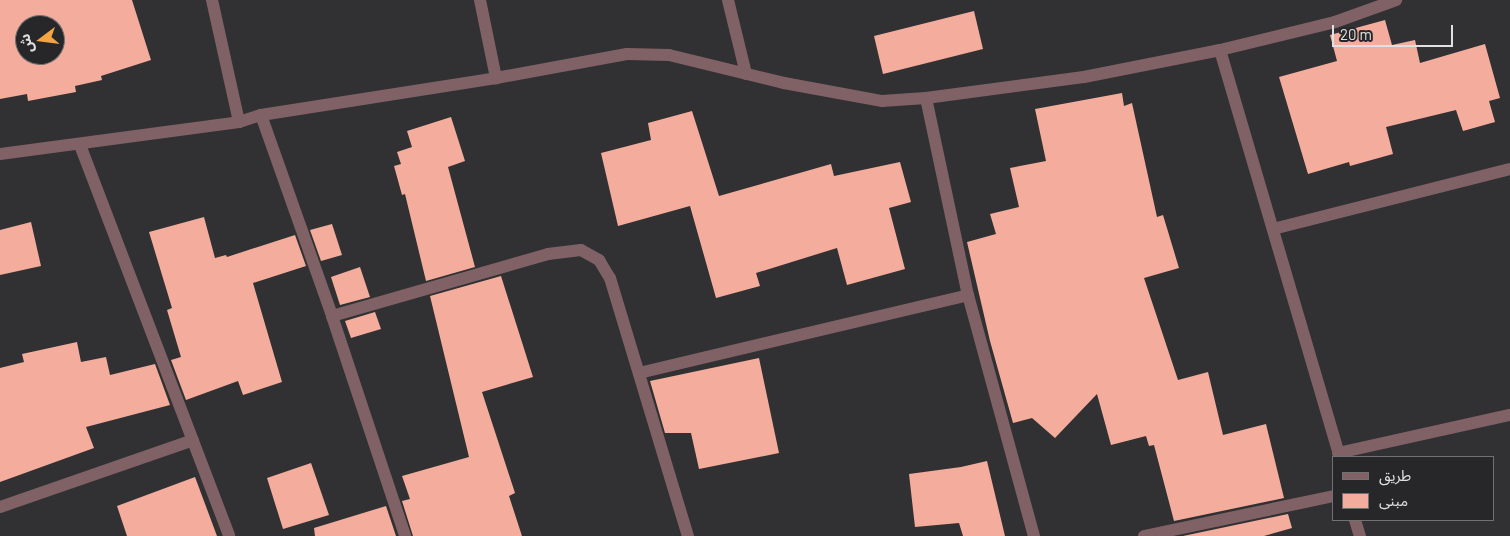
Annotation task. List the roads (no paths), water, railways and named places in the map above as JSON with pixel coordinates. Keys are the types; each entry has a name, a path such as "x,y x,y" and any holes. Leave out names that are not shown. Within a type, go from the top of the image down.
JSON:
{"street":[{"path":"212,0 239,122"},
{"path":"480,0 496,78"},
{"path":"728,0 746,74"},
{"path":"0,154 80,145 239,122 260,115 496,78 628,54 669,55 746,74 882,101 926,98 1084,77 1220,50 1336,22 1396,0"},
{"path":"1220,50 1339,455 1510,415"},
{"path":"926,98 968,295 1034,536"},
{"path":"260,115 332,316 405,536"},
{"path":"80,145 229,536"},
{"path":"1273,229 1510,169"},
{"path":"332,316 548,254 581,250 598,260 610,278 688,536"},
{"path":"639,373 968,295"},
{"path":"0,507 193,440"},
{"path":"1144,536 1332,496"},
{"path":"1355,521 1360,536"}]}
